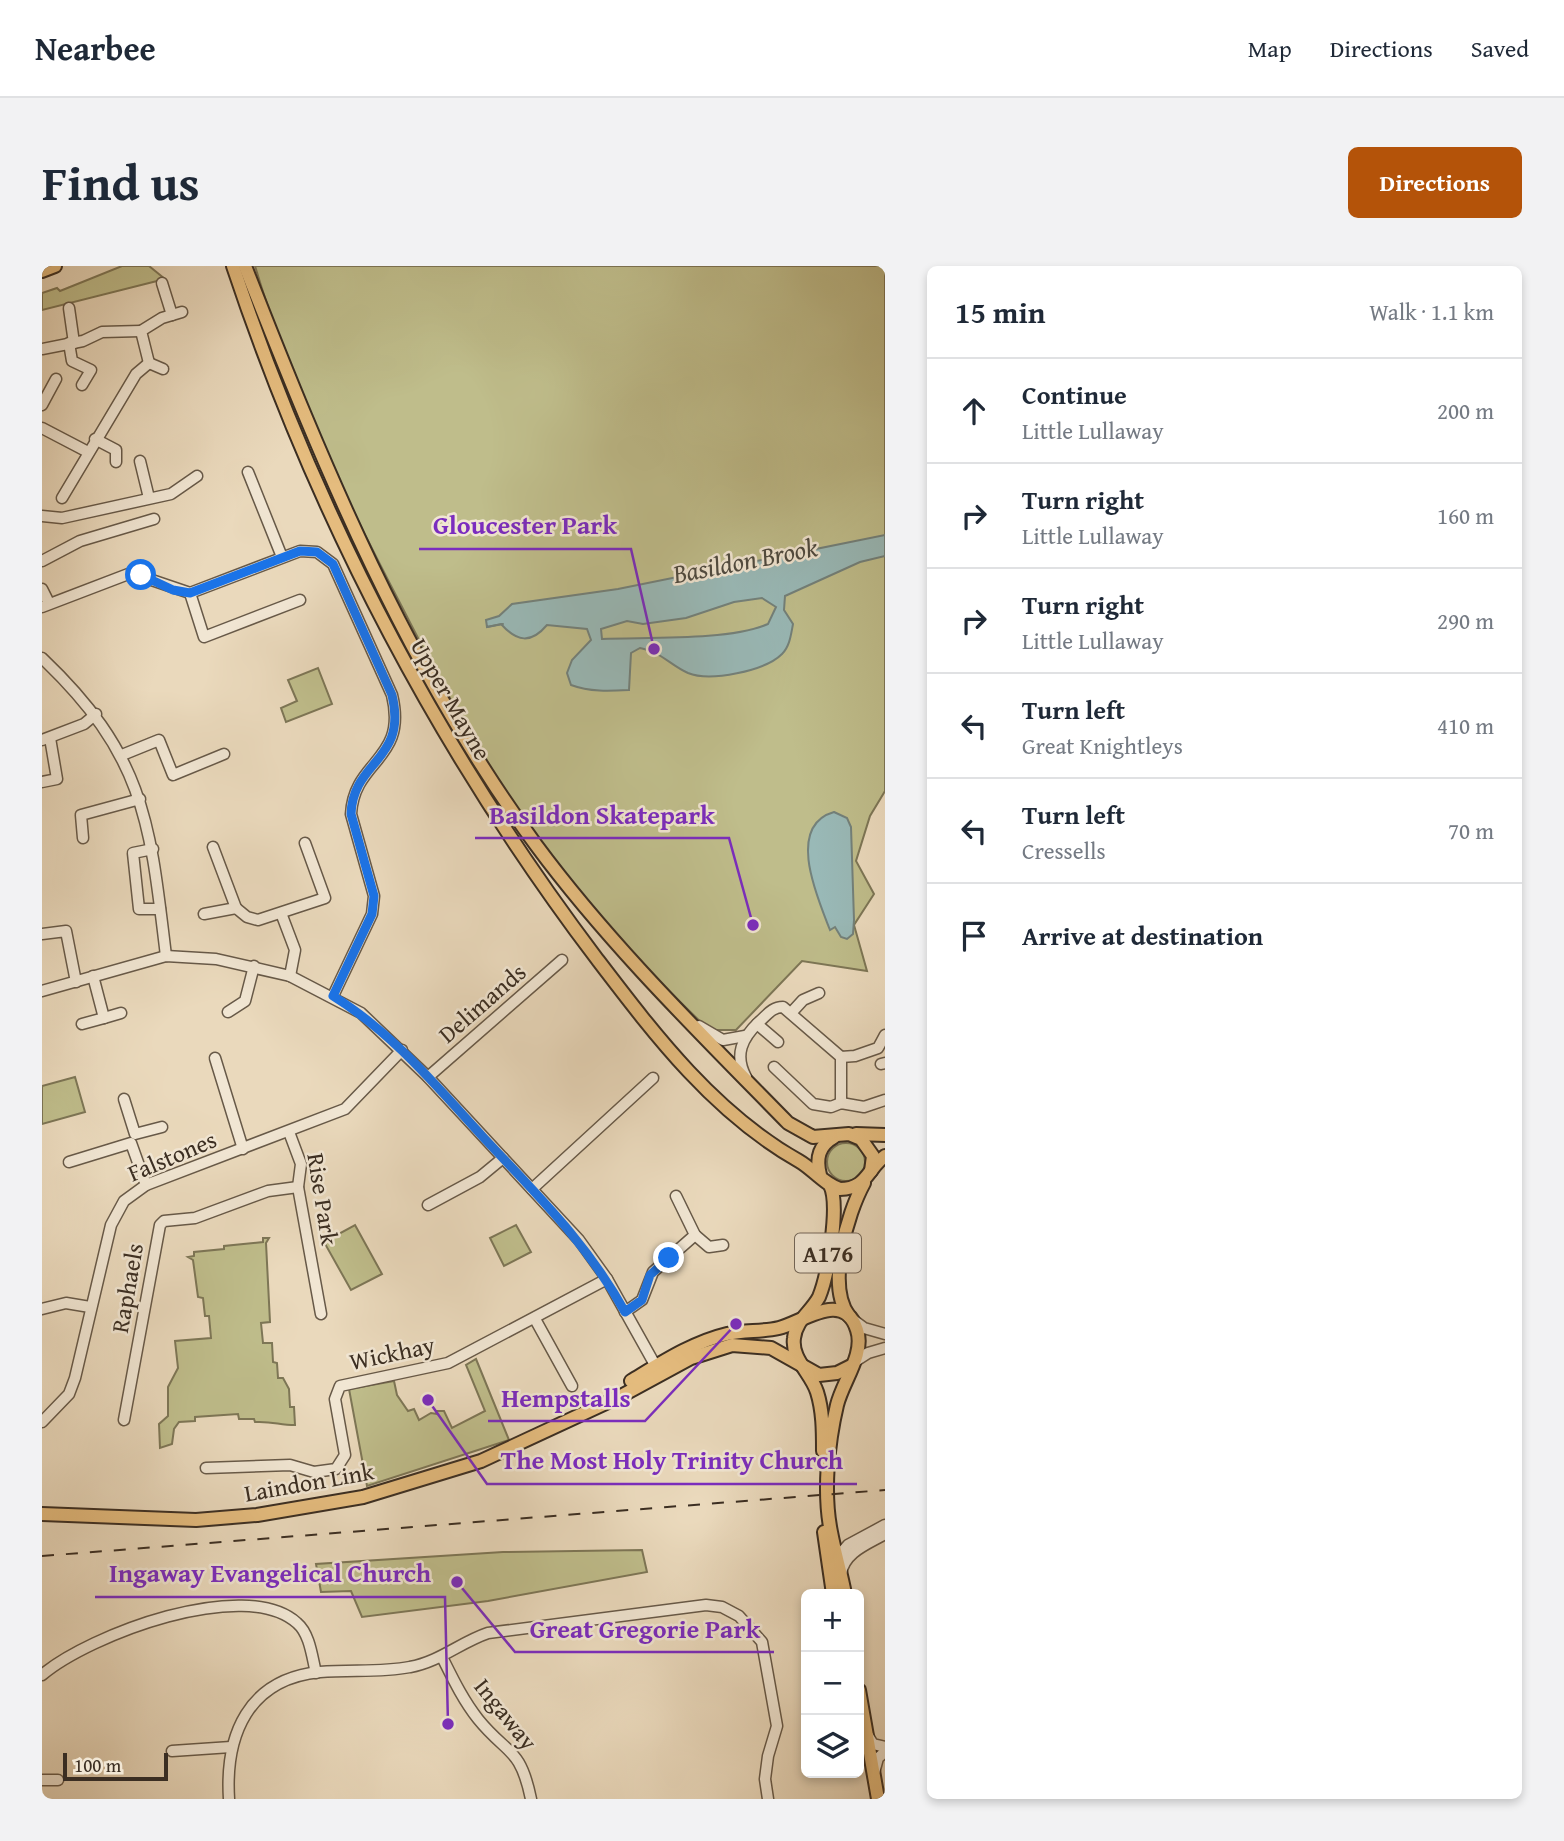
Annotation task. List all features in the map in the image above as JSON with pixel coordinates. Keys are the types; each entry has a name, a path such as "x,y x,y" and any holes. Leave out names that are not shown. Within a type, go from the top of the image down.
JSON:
{"main road":[{"path":"42,271 55,266"},
{"name":"Upper Mayne","path":"233,266 283,404 348,552 416,682 490,805 585,943 689,1073 754,1133 825,1180"},
{"name":"Upper Mayne","path":"245,266 305,421 373,569 473,750 519,820 566,882 630,957 801,1133 822,1138 885,1135"},
{"path":"252,266 259,301"},
{"path":"843,1135 861,1139 870,1148 873,1156 868,1177"},
{"name":"A176","path":"832,1589 825,1538 821,1412 816,1388 793,1343 796,1330 817,1300 823,1282 834,1206 818,1155 822,1146 843,1135"},
{"path":"825,1180 851,1189 868,1177 885,1156"},
{"name":"A176","path":"844,1589 829,1508 832,1437 840,1394 859,1341 852,1319 841,1303 839,1273 849,1218 868,1177"},
{"path":"804,1316 828,1309 852,1319"},
{"name":"Laindon Link","path":"42,1514 196,1520 257,1515 363,1497 481,1461 569,1419 714,1338 783,1327 804,1316"},
{"name":"Laindon Link","path":"658,1370 706,1352 743,1344 779,1350 803,1367"},
{"path":"803,1367 815,1374 829,1375 851,1366"},
{"path":"864,1736 878,1799"},
{"path":"864,1741 872,1799"}],"street":[{"path":"162,283 172,315"},
{"path":"69,308 72,360 91,370 82,385"},
{"path":"42,349 71,343 102,332 141,331 182,312"},
{"path":"141,331 149,363"},
{"path":"149,363 163,369"},
{"path":"62,498 136,374 149,363"},
{"path":"42,405 56,379"},
{"path":"42,428 88,452"},
{"path":"95,439 116,450 116,462"},
{"path":"140,461 149,498"},
{"path":"248,472 282,557"},
{"path":"42,516 61,518 170,494 197,476"},
{"path":"42,561 80,541 154,519"},
{"path":"42,589 46,605 131,573 190,593 300,551 317,552 333,564 392,695 398,717 391,741 360,781 352,803 351,814 374,896 372,914 333,996"},
{"path":"190,593 204,637 300,600"},
{"path":"42,658 96,714 122,755 140,799 153,849 166,956"},
{"path":"42,782 57,779 46,739 84,724 96,714"},
{"path":"122,755 159,740 173,775 224,754"},
{"path":"83,838 81,815 140,799"},
{"path":"213,847 236,908 247,917 258,920 325,898 305,843"},
{"path":"153,849 133,853 139,909 160,909"},
{"path":"204,914 236,908"},
{"path":"281,913 295,950 290,976"},
{"path":"42,934 66,931 76,982"},
{"path":"42,991 166,956 254,966 290,976 333,996 361,1013 428,1077 579,1240 607,1279 658,1370"},
{"name":"Delimands","path":"428,1077 562,960"},
{"path":"228,1012 244,1002 254,966"},
{"path":"93,976 104,1018"},
{"path":"792,1012 803,1000 819,993"},
{"path":"688,1017 716,1037 729,1040 745,1036 774,1008 783,1007 841,1056 881,1050 885,1035"},
{"path":"82,1024 121,1013"},
{"path":"757,1024 778,1042"},
{"path":"745,1036 740,1063 748,1081"},
{"name":"Falstones","path":"42,1422 69,1394 117,1212 124,1201 146,1185 345,1109 402,1050"},
{"path":"841,1056 841,1103"},
{"path":"215,1058 243,1149"},
{"path":"774,1067 813,1104 831,1107 841,1103 864,1107 885,1100"},
{"path":"532,1189 653,1077"},
{"path":"124,1099 146,1185"},
{"path":"69,1162 162,1127"},
{"name":"Rise Park","path":"289,1132 302,1170 298,1187 321,1314"},
{"path":"428,1205 480,1177 503,1158"},
{"name":"Raphaels","path":"124,1420 160,1225 164,1221 209,1214 268,1191 298,1187"},
{"path":"676,1195 695,1235 709,1247 723,1245"},
{"path":"625,1312 642,1300 653,1272 695,1235"},
{"name":"Wickhay","path":"206,1468 290,1465 314,1472 336,1469 345,1455 335,1399 340,1386 448,1363 607,1279"},
{"path":"42,1309 66,1303 90,1307"},
{"path":"535,1319 572,1386"},
{"path":"852,1319 863,1328 885,1334"},
{"path":"851,1366 868,1353 885,1349"},
{"path":"839,1589 837,1555 848,1545 885,1525"},
{"path":"841,1574 844,1562 852,1554 885,1534"},
{"path":"833,1541 839,1547 848,1545"},
{"path":"42,1675 68,1656 119,1630 190,1612 257,1606 282,1612 299,1625 309,1644 316,1672"},
{"path":"229,1799 230,1747 240,1720 254,1702 277,1684 316,1672 413,1667 442,1657 463,1643 488,1633 681,1608 722,1607 752,1627 762,1642 768,1662 777,1726 768,1756 765,1779 768,1799"},
{"name":"Ingaway","path":"442,1657 463,1700 480,1722 517,1756 526,1775 531,1799"},
{"path":"864,1730 873,1744 885,1747"},
{"path":"173,1751 230,1747"},
{"path":"873,1775 878,1758 885,1752"},
{"path":"42,1780 58,1780"}],"shaded area":[{"path":"122,266 149,266 165,279 42,310 42,293 57,288 60,291"},
{"path":"255,266 885,266 885,791 870,816 856,861 874,894 854,925 867,971 802,961 736,1030 709,1030 643,965 579,896 541,847 484,759 380,564 320,439 285,353"},
{"path":"318,668 332,704 286,722 281,708 297,701 288,680"},
{"path":"75,1077 85,1112 42,1124 42,1086"},
{"path":"846,1143 860,1148 865,1162 860,1176 846,1181 832,1176 827,1162 832,1148"},
{"path":"355,1225 382,1274 351,1290 324,1242"},
{"path":"516,1225 531,1252 504,1266 490,1238"},
{"path":"263,1238 269,1238 266,1243 270,1322 261,1323 263,1343 272,1343 273,1362 277,1363 278,1378 283,1378 289,1389 295,1425 239,1419 238,1414 195,1417 195,1421 179,1422 174,1429 172,1444 160,1448 159,1424 168,1416 168,1387 178,1368 175,1341 211,1338 209,1316 205,1316 203,1298 198,1297 193,1260 188,1257 194,1256 194,1252 224,1249 224,1246 263,1242"},
{"path":"476,1359 509,1440 367,1486 349,1389 394,1381 397,1395 408,1411 414,1409 419,1420 431,1413 437,1414 436,1411 444,1411 452,1428 485,1411 466,1365"},
{"path":"642,1550 647,1572 488,1601 362,1617 351,1591 321,1592 316,1564 503,1552"}],"water":[{"path":"885,535 885,556 860,562 785,596 784,610 793,624 785,651 774,660 751,670 723,675 698,675 688,673 653,652 640,648 631,653 629,690 585,689 571,685 567,673 572,660 591,640 587,629 547,625 530,638 524,638 513,634 501,624 487,627 486,620 499,616 512,604 618,589","holes":["762,598 776,607 768,624 732,633 602,639 601,629 627,621 643,624 686,618 734,602"]},
{"path":"834,812 847,818 851,827 854,920 853,934 847,939 841,937 835,927 830,930 809,865 811,832 819,820"}],"waterway":[{"name":"Basildon Brook","path":"487,627 503,624"}],"railway":[{"path":"42,1556 885,1490"}],"place":[{"name":"Gloucester Park","path":"654,649"},
{"name":"Basildon Skatepark","path":"753,925"},
{"name":"Hempstalls","path":"736,1324"},
{"name":"The Most Holy Trinity Church","path":"428,1400"},
{"name":"Great Gregorie Park","path":"457,1582"},
{"name":"Ingaway Evangelical Church","path":"448,1724"}],"route":[{"path":"141,575 173,590 190,593 300,551 317,552 326,556 333,564 392,695 398,717 391,741 360,781 352,803 351,814 374,896 372,914 333,996 361,1013 384,1033 550,1208 594,1259 625,1312 642,1300 650,1275 669,1258"}]}
